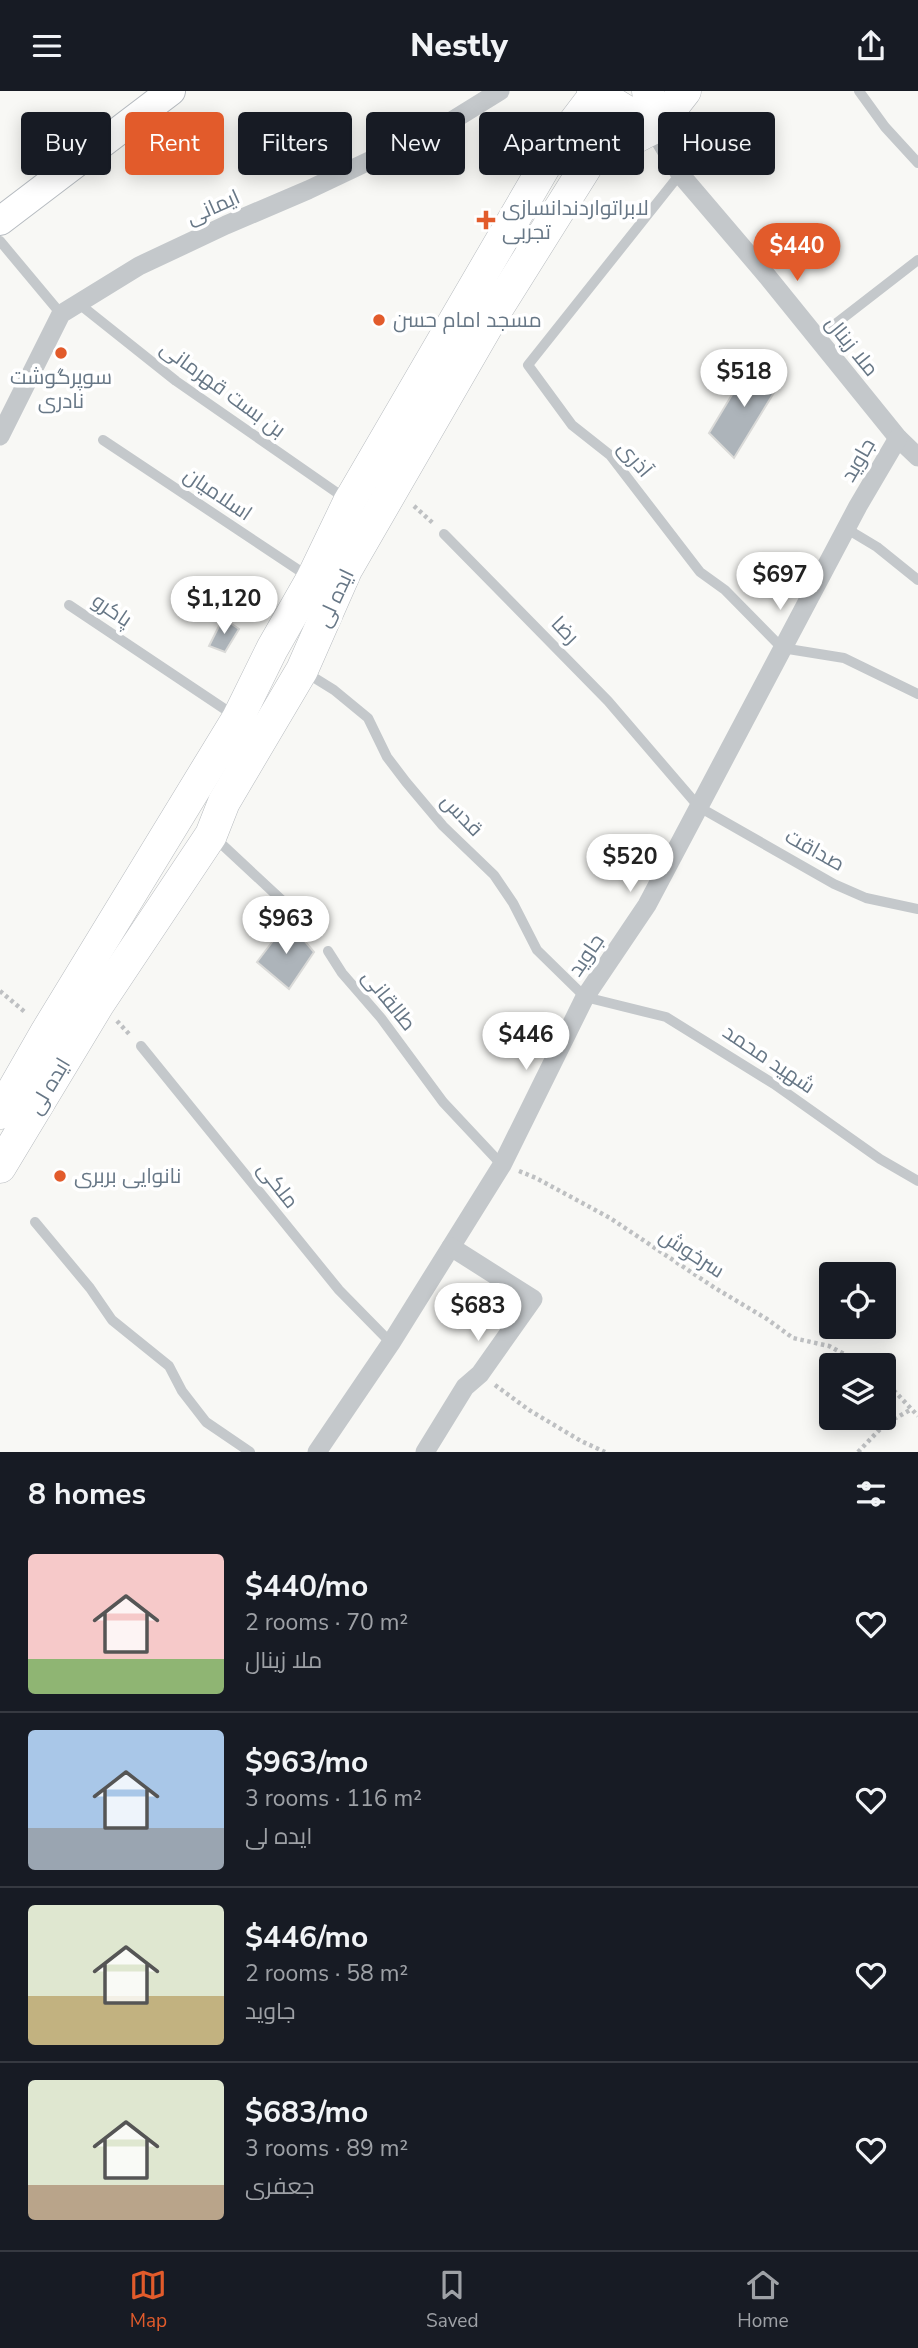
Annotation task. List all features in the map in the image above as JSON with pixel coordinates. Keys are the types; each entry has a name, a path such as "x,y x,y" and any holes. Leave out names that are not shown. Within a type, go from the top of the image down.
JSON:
{"main road":[{"path":"648,91 653,128"},
{"name":"ایده لى","path":"0,1167 99,1003 211,835 224,802 302,670 346,570 495,312 589,162 653,128 685,91"},
{"path":"595,92 653,128"},
{"name":"ایده لى","path":"0,1112 238,718 272,649 312,579 349,502 557,145 595,92"},
{"path":"272,649 302,670"}],"street":[{"path":"0,221 171,91"},
{"name":"ایمانی","path":"61,314 139,267 445,125 500,91"},
{"name":"ملا زینال","path":"653,128 658,137"},
{"name":"ملا زینال","path":"681,175 898,438 918,457"},
{"path":"0,436 61,314"},
{"name":"جاوید","path":"317,1452 391,1343 502,1165 585,997 647,905 782,648 898,438"},
{"path":"425,1452 465,1387 480,1374 533,1299 451,1247"}],"lane":[{"path":"859,91 885,127 918,163"},
{"name":"آذری","path":"679,175 528,365 572,425 610,455 700,572 725,590 782,648"},
{"path":"0,241 61,314"},
{"path":"816,339 918,260"},
{"name":"بن بست قهرمانی","path":"78,303 176,381 349,502"},
{"name":"اسلامیان","path":"103,440 312,579"},
{"path":"847,529 877,547 918,580"},
{"name":"رضا","path":"444,534 608,701 699,807"},
{"name":"پاکرو","path":"69,605 238,718"},
{"path":"782,648 844,657 918,694"},
{"name":"قدس","path":"302,670 334,690 368,718 387,757 406,782 443,826 494,875 513,903 537,950 585,997"},
{"name":"صداقت","path":"699,807 834,884 866,898 918,909"},
{"path":"211,835 301,918"},
{"name":"طالقانی","path":"328,951 342,973 381,1018 443,1102 502,1165"},
{"name":"شهید محمد","path":"585,997 666,1017 774,1084 836,1130 918,1181"},
{"name":"ملکی","path":"141,1046 339,1290 391,1343"},
{"path":"35,1222 90,1288 112,1320 169,1366 181,1391 206,1422 250,1452"}],"path":[{"path":"394,488 444,534"},
{"path":"0,991 47,1031"},
{"name":"سرخوش","path":"502,1165 536,1178 610,1218 793,1338 829,1346 842,1353"},
{"path":"480,1374 529,1410 581,1441 606,1452"},
{"path":"896,1394 918,1416"},
{"path":"858,1452 885,1424 910,1410"}],"building":[{"path":"754,358 778,386 734,458 709,433"},
{"path":"223,618 239,629 225,652 209,646"},
{"path":"288,921 314,952 289,989 257,962"}],"place":[{"name":"لابراتواردندانسازی تجربی","path":"486,220"},
{"name":"مسجد امام حسن","path":"379,320"},
{"name":"سوپرگوشت نادری","path":"61,353"},
{"name":"نانوایی بربری","path":"60,1176"}]}
